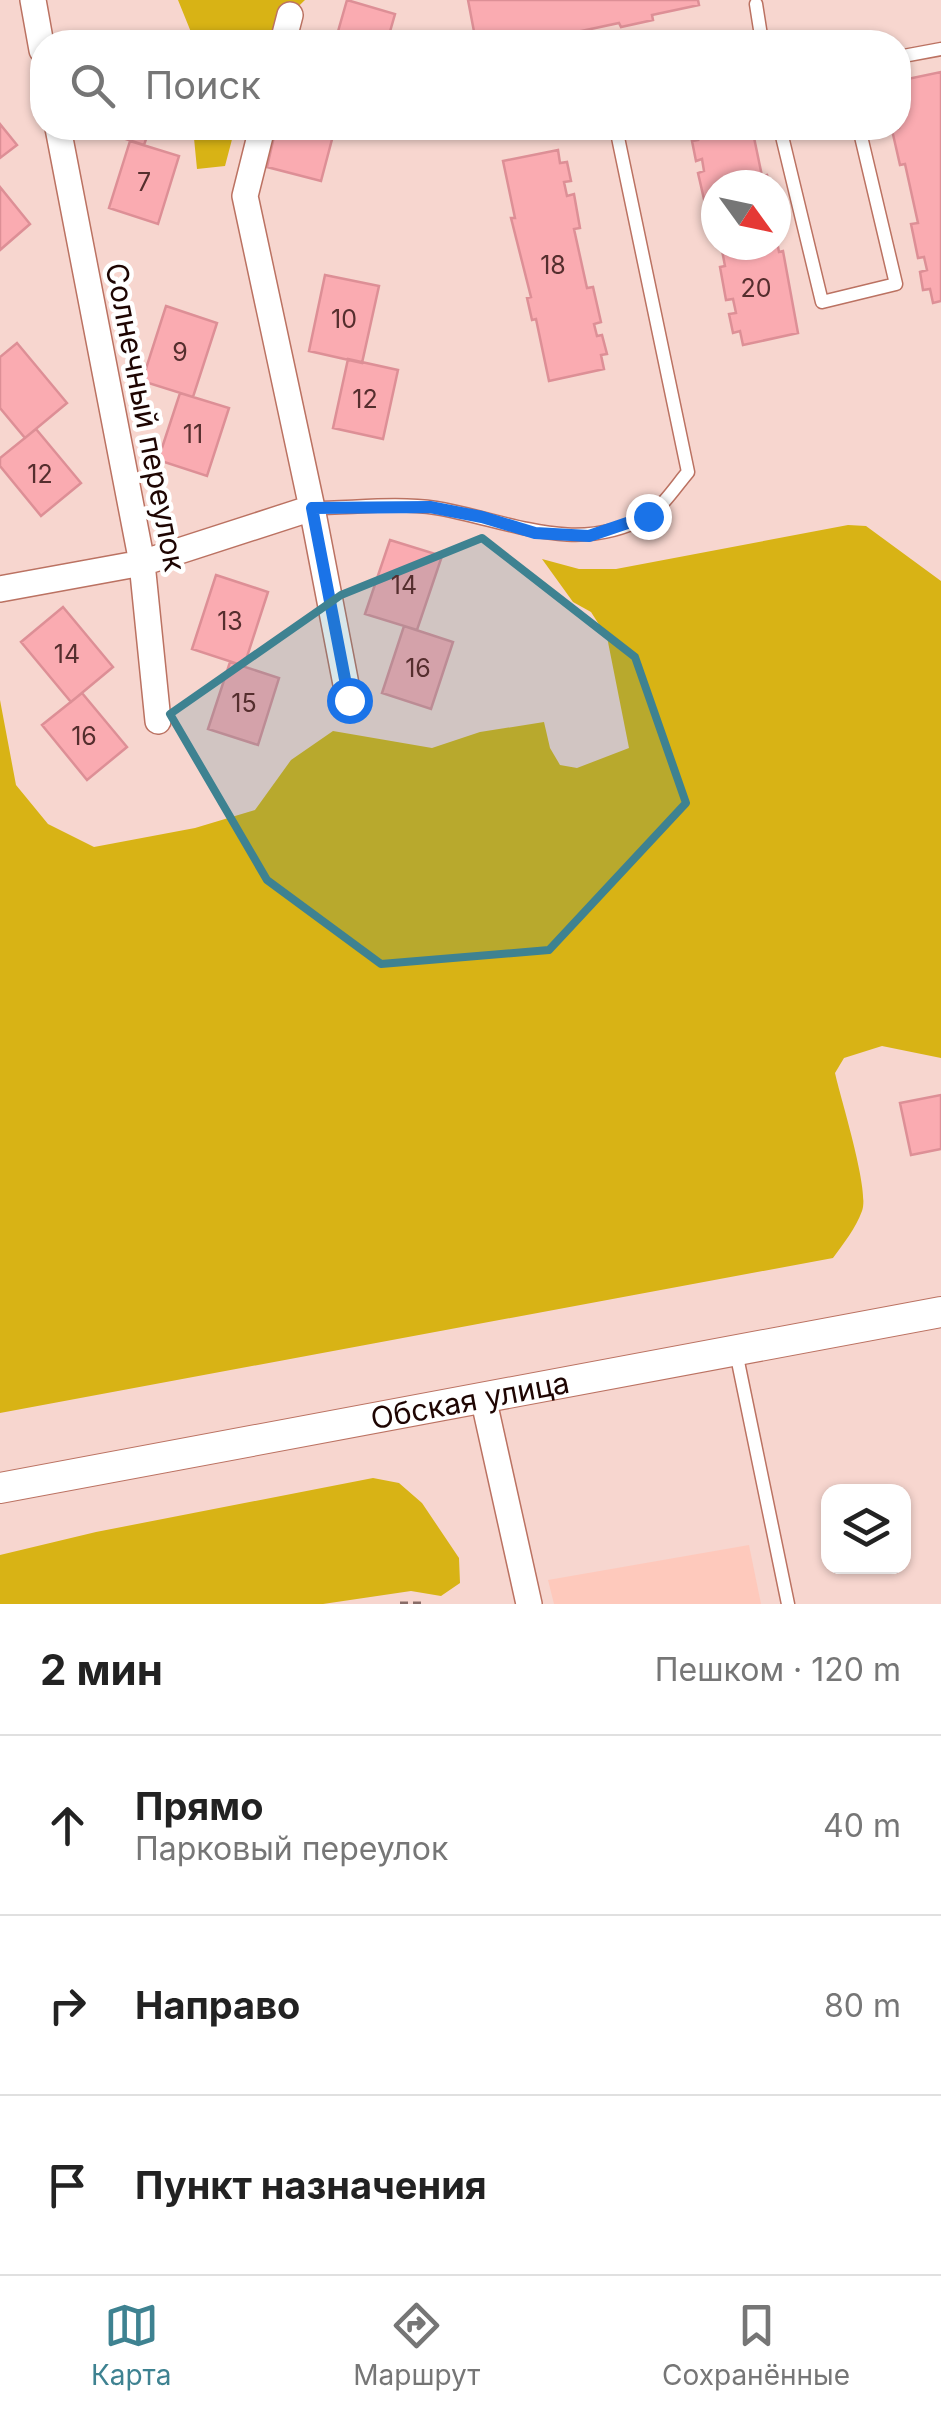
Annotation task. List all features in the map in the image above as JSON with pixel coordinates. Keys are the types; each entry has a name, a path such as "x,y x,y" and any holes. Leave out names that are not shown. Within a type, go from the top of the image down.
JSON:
{"street":[{"path":"33,0 38,30"},
{"path":"287,30 290,15"},
{"name":"Солнечный переулок","path":"60,140 142,564 158,721"},
{"path":"259,140 245,196 349,700"},
{"path":"0,589 142,564 312,508"},
{"name":"Обская улица","path":"0,1488 941,1312"},
{"path":"482,1397 529,1604"}],"lane":[{"path":"756,4 760,30"},
{"path":"911,55 941,49"},
{"path":"312,508 430,507 535,533 589,536 648,516 688,472 619,140"},
{"path":"783,140 822,302 896,284 862,140"},
{"path":"736,1350 788,1604"}],"path":[{"path":"400,1604 422,1604"}],"highlighted area":[{"path":"482,538 635,657 686,803 549,950 381,964 267,880 170,714 341,595"}],"shaded area":[{"path":"178,0 305,0 274,30 190,30"},
{"path":"194,140 232,140 225,166 197,169"},
{"path":"848,525 866,526 941,581 941,1058 882,1046 844,1058 835,1073 859,1166 863,1200 856,1224 833,1258 0,1413 0,700 16,785 48,824 94,847 195,828 255,810 291,760 333,731 432,748 480,732 544,722 550,748 560,765 577,768 629,748 607,637 591,612 573,602 542,559 579,569 616,569"},
{"path":"373,1478 399,1483 422,1503 459,1558 460,1583 441,1596 411,1591 323,1604 0,1604 0,1555 96,1532"},
{"path":"749,1545 761,1604 554,1604 548,1580"}],"building":[{"path":"347,0 395,14 390,30 338,30"},
{"path":"468,0 698,0 699,5 652,15 653,20 621,27 619,23 586,30 474,30"},
{"path":"941,72 941,301 933,303 930,289 923,290 920,272 927,270 924,257 918,258 911,224 918,223 905,164 900,165 894,140 911,140 911,78"},
{"path":"0,124 17,145 0,158"},
{"path":"273,140 332,140 321,181 267,167"},
{"path":"754,140 761,170 704,170 702,159 696,161 692,141"},
{"path":"130,141 179,156 158,224 109,208"},
{"path":"558,150 560,163 567,162 571,181 564,182 567,196 574,194 580,228 574,229 587,288 593,287 601,322 594,324 597,336 602,335 607,354 601,355 604,369 549,381 536,319 532,320 527,298 531,297 511,218 515,218 503,161"},
{"path":"0,187 30,224 0,250"},
{"path":"724,260 785,260 798,333 743,345 740,331 733,333 729,314 736,313 733,299 726,300 720,267 725,266"},
{"path":"325,275 379,286 362,363 309,351"},
{"path":"166,306 217,323 193,397 142,381"},
{"path":"17,343 67,403 25,438 0,408 0,357"},
{"path":"348,359 398,370 383,439 333,428"},
{"path":"180,393 229,408 207,476 158,460"},
{"path":"36,429 81,483 41,516 0,466 0,458"},
{"path":"390,540 442,556 417,630 365,614"},
{"path":"216,575 268,592 244,666 192,649"},
{"path":"63,607 113,667 71,702 21,642"},
{"path":"404,626 453,642 431,709 382,693"},
{"path":"230,662 279,678 258,745 208,729"},
{"path":"82,693 127,747 87,780 42,725"},
{"path":"941,1095 941,1149 911,1155 900,1103"}],"route":[{"path":"349,700 312,508 430,507 535,533 589,536 648,516"}]}
